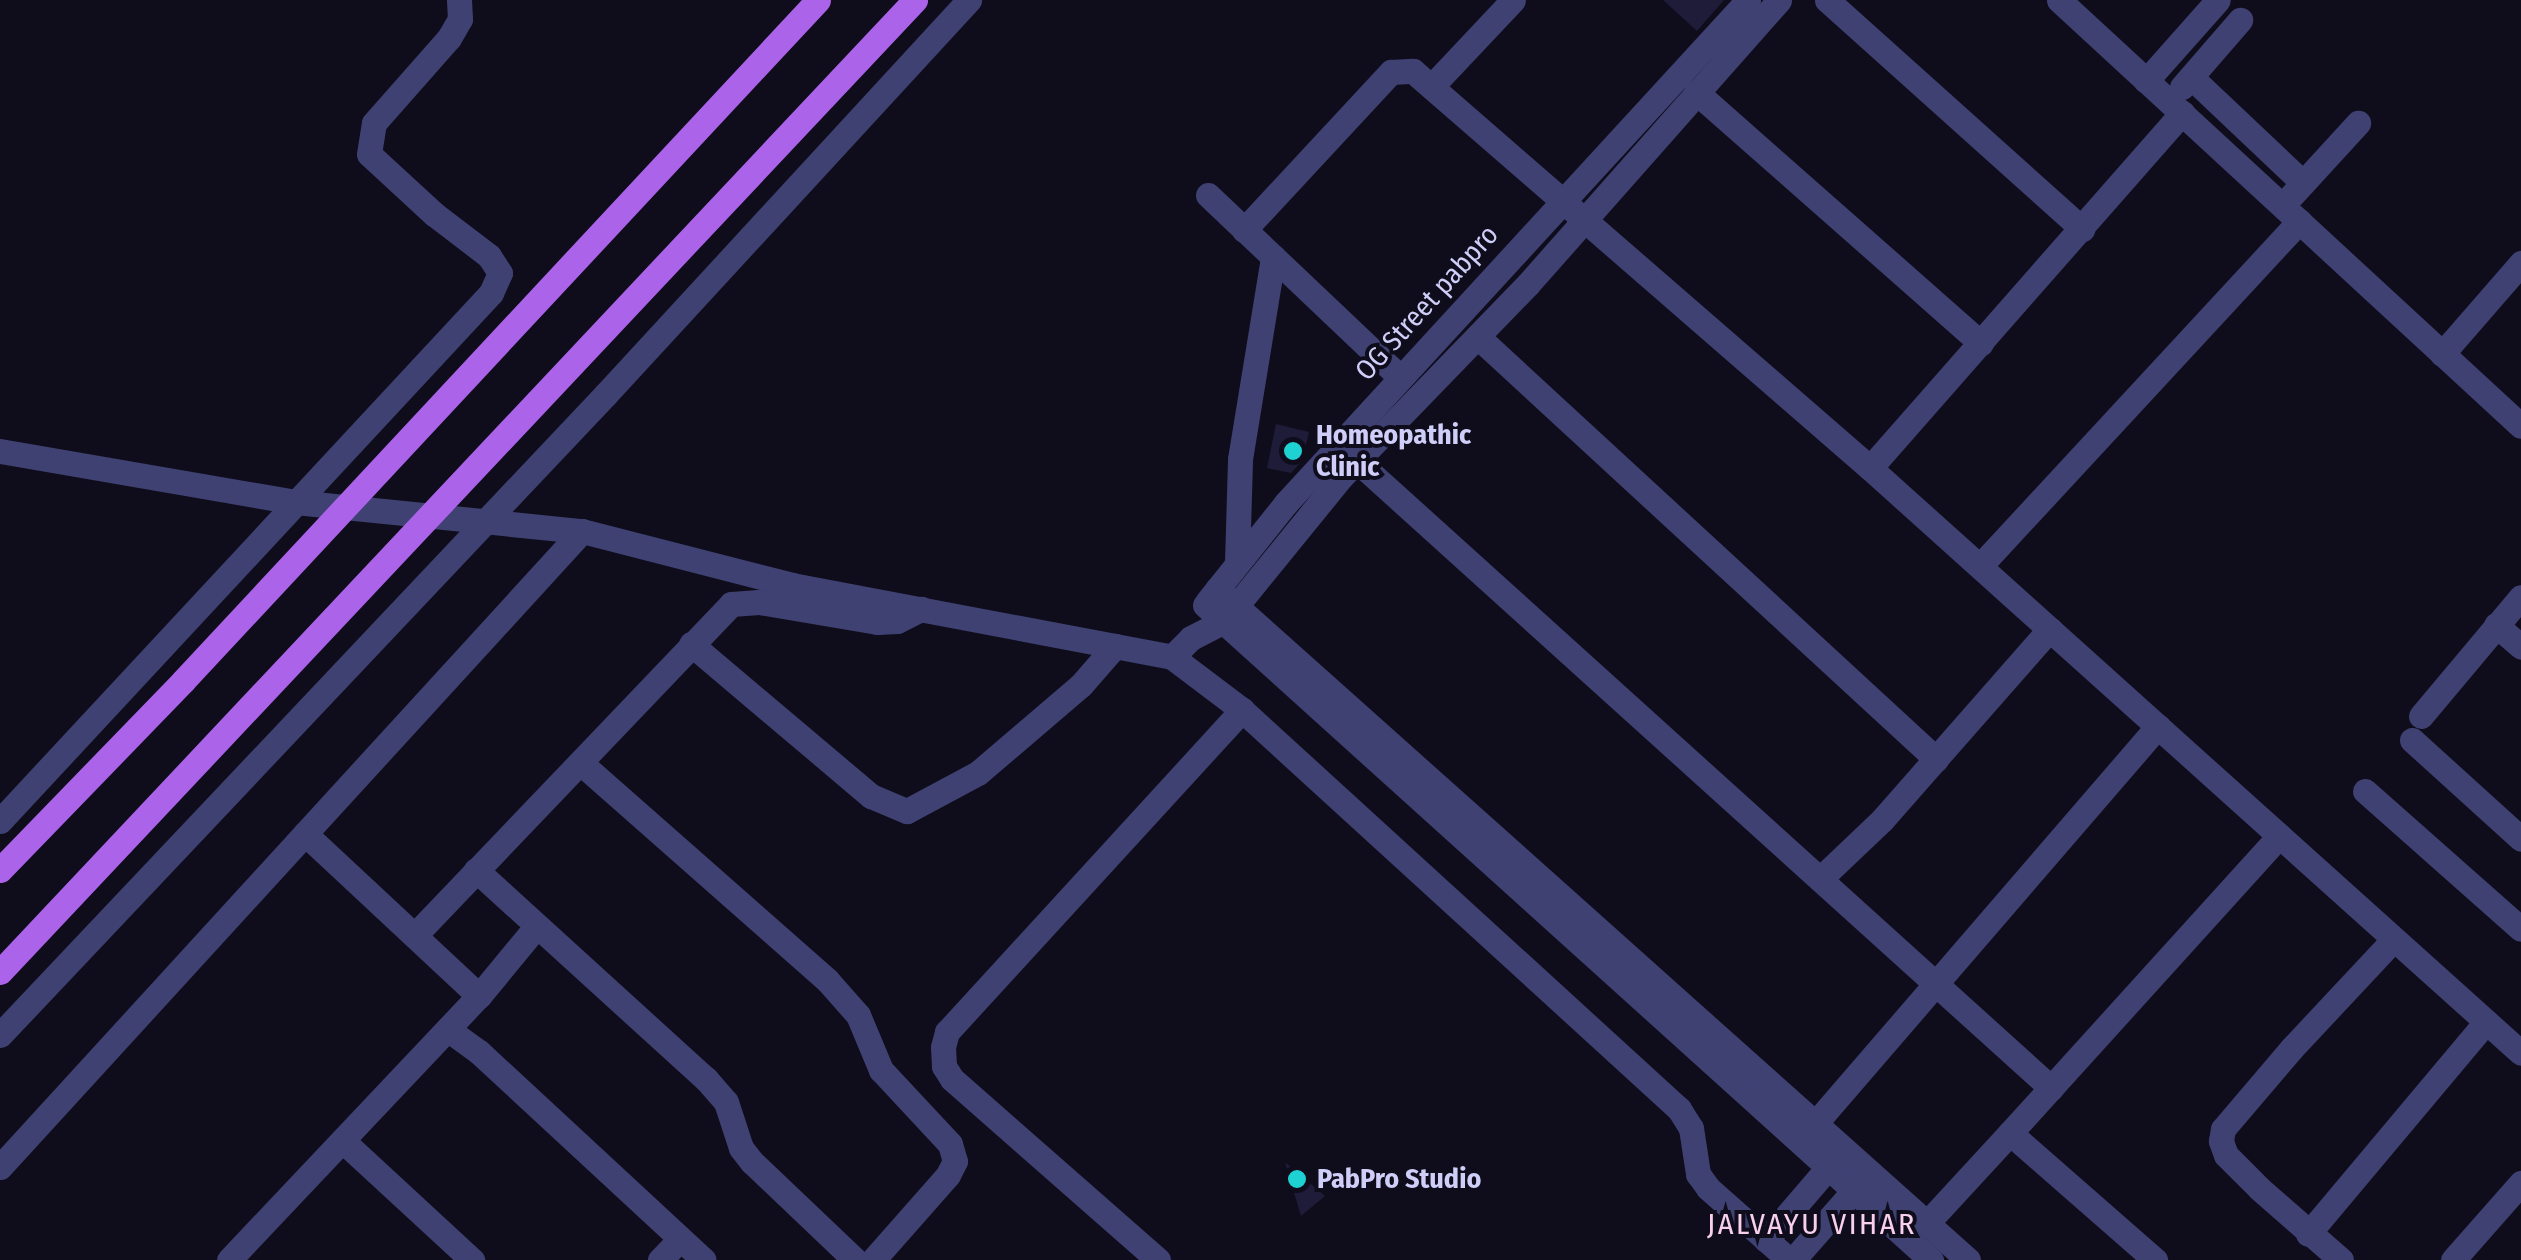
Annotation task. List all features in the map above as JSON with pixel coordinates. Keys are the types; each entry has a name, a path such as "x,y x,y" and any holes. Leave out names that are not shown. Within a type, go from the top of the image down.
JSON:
{"main road":[{"path":"0,870 818,0"},
{"path":"0,972 916,0"}],"street":[{"path":"0,821 496,284 500,273 489,256 369,154 374,123 449,38 460,18 459,0"},
{"path":"0,1035 606,394 969,0"},
{"path":"1432,86 1512,0"},
{"name":"OG Street pabpro","path":"1220,605 1237,562 1400,378 1748,0"},
{"name":"OG Street pabpro","path":"1172,657 1478,336 1779,0"},
{"path":"1827,0 2082,229"},
{"path":"2058,0 2521,426"},
{"path":"2146,81 2218,0"},
{"path":"1870,468 2082,229 2175,108 2191,77 2240,20"},
{"path":"1244,230 1391,72 1414,71 1561,203 1870,468 2521,1053"},
{"path":"2191,77 2303,183"},
{"path":"1696,92 1980,343"},
{"path":"1980,566 2290,213 2303,183 2358,123"},
{"path":"1208,195 1400,378"},
{"path":"1237,562 1240,459 1274,258"},
{"path":"2442,354 2521,264"},
{"path":"1478,336 1936,759"},
{"path":"0,451 295,502 348,504 582,531 706,566 921,609 1004,621 1172,657 1242,710 1679,1109 1691,1128 1698,1174 1791,1260 1861,1182"},
{"path":"1356,460 2051,1088"},
{"path":"0,1167 582,531"},
{"path":"2521,597 2416,728 2521,839"},
{"path":"415,934 582,764 731,604 759,602 876,622 898,622 921,609"},
{"path":"1220,605 1813,1126 1835,1159"},
{"path":"1220,605 1861,1182 1931,1260"},
{"path":"2496,626 2521,647"},
{"path":"1820,879 1936,759 2050,630"},
{"path":"691,644 870,796 907,811 978,773 1081,685 1114,646"},
{"path":"1158,1260 952,1079 944,1066 943,1047 947,1032 1242,710"},
{"path":"1813,1126 2158,726"},
{"path":"582,764 827,980 858,1015 881,1070 950,1144 955,1161 948,1175 873,1260"},
{"path":"2366,791 2521,929"},
{"path":"305,834 479,996"},
{"path":"1927,1223 2280,836"},
{"path":"476,870 535,928 706,1080 726,1102 741,1148 752,1162 855,1260"},
{"path":"236,1258 450,1031 535,928"},
{"path":"2341,1260 2308,1234 2226,1155 2221,1141 2224,1129 2394,939"},
{"path":"2308,1234 2486,1022"},
{"path":"450,1031 479,1052 704,1260"},
{"path":"2010,1133 2155,1260"},
{"path":"343,1141 472,1260"},
{"path":"1766,1240 1835,1159"},
{"path":"1861,1182 1927,1223 1968,1260"},
{"path":"2453,1260 2521,1182"},
{"path":"660,1260 680,1239"}],"building":[{"path":"1663,0 1724,0 1697,31"},
{"path":"1276,424 1309,432 1302,461 1291,473 1267,468"},
{"name":"PabPro Studio","path":"1285,1162 1325,1196 1301,1216"}],"place":[{"name":"Homeopathic Clinic","path":"1293,451"},
{"name":"PabPro Studio","path":"1297,1179"}],"district":[{"name":"JALVAYU VIHAR","path":"1812,1224"}]}
